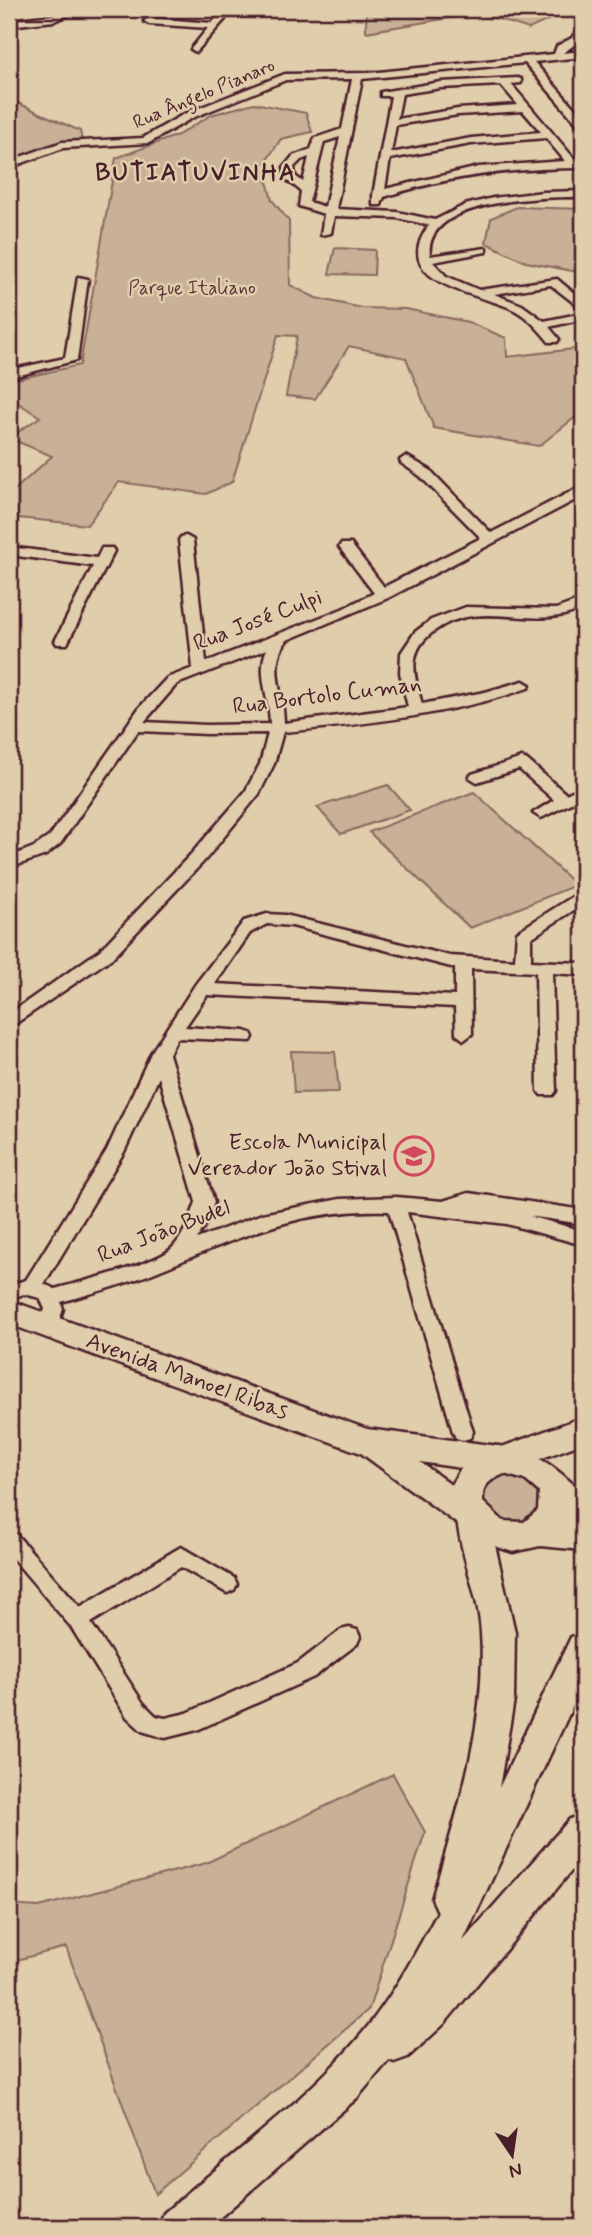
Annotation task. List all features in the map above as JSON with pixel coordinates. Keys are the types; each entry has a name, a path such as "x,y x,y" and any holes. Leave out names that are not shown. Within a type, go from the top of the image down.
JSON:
{"main road":[{"name":"Avenida Manoel Ribas","path":"9,1312 50,1312 366,1441 473,1519"},
{"path":"553,1486 557,1499 555,1512 547,1524 536,1532 523,1536 502,1535 483,1528 473,1519 466,1507 468,1482 488,1464 583,1430"},
{"name":"Avenida Manoel Ribas","path":"366,1441 502,1460"},
{"path":"502,1460 527,1463 547,1477 553,1486 583,1513"},
{"path":"428,1971 483,1780 497,1679 497,1615 476,1546 473,1519"},
{"path":"536,1532 583,1536"},
{"path":"343,2084 384,2037 428,1971 462,1905 583,1647"},
{"path":"178,2227 343,2084 406,2034 430,2010 528,1890 583,1831"}],"street":[{"path":"9,23 54,18 80,9"},
{"path":"197,49 229,9"},
{"path":"149,21 215,26"},
{"path":"561,57 558,53 560,48 576,40 583,26"},
{"name":"Rua Ângelo Pianaro","path":"9,165 62,145 145,141 188,116 280,78 358,76 434,67 529,62 583,54"},
{"path":"529,62 583,124"},
{"path":"325,233 358,76"},
{"path":"503,81 548,135 578,164"},
{"path":"377,205 391,123 391,93 517,81"},
{"path":"391,123 458,112 525,108"},
{"path":"347,131 322,138 314,152 303,204 330,208 377,205 464,173 578,164"},
{"path":"385,157 471,141 548,135"},
{"path":"305,189 290,177 289,167 297,159 314,152"},
{"path":"377,205 439,220 505,200 583,194"},
{"path":"439,220 423,243 426,260 441,279 514,305 542,325 553,339"},
{"path":"426,260 482,250"},
{"path":"9,374 69,362 82,279"},
{"path":"478,294 553,281 583,307"},
{"path":"542,325 583,316"},
{"path":"407,460 425,473 489,539"},
{"name":"Rua José Culpi","path":"9,863 40,850 55,840 163,687 177,677 282,638 383,595 583,491"},
{"path":"187,540 200,668"},
{"path":"346,547 383,595"},
{"path":"9,551 104,557 62,641"},
{"path":"416,710 406,654 410,643 423,632 464,611 552,612 573,609 583,603"},
{"path":"9,1022 31,1004 74,978 106,954 199,856 256,785 267,764 277,726 277,707 268,668 272,651 282,638"},
{"name":"Rua Bortolo Cuman","path":"134,726 205,732 277,726 416,710 495,695 523,685"},
{"path":"477,777 522,762 564,800"},
{"path":"541,813 583,791"},
{"path":"523,966 522,940 526,932 569,908 583,895"},
{"path":"9,1292 32,1287 109,1162 172,1032 244,929 261,919 292,921 411,954 463,963 583,969"},
{"path":"463,963 464,1034"},
{"path":"544,967 547,1091"},
{"path":"201,989 464,1002"},
{"path":"172,1032 245,1037"},
{"path":"160,1053 205,1202 200,1218 176,1256"},
{"path":"443,1208 469,1200 583,1217"},
{"path":"396,1204 463,1432"},
{"name":"Rua João Budel","path":"50,1312 121,1278 237,1230 289,1214 340,1205 396,1204 443,1208 583,1238"},
{"path":"32,1287 50,1312"},
{"path":"9,1540 78,1620 135,1710 150,1724 165,1728 189,1723 306,1670 349,1637"},
{"path":"78,1620 181,1556 227,1584"}],"green space":[{"path":"366,9 549,9 561,14 529,29 479,13 366,32"},
{"path":"9,99 80,131 82,140 48,145 9,160"},
{"name":"Parque Italiano","path":"254,103 306,113 312,132 281,139 263,166 272,200 289,221 290,285 316,298 362,308 406,309 468,322 506,338 507,357 583,348 583,411 539,446 434,428 406,358 349,346 315,399 286,396 297,336 278,335 232,482 206,494 119,482 87,525 9,517 9,495 52,456 9,438 40,417 9,397 9,381 80,365 116,158 178,135 211,115"},
{"path":"517,207 583,209 583,273 526,262 486,243 491,218"},
{"path":"335,248 375,250 374,275 329,274"},
{"path":"388,785 410,810 341,834 317,807"},
{"path":"474,792 576,885 470,928 369,832"},
{"path":"291,1051 335,1052 339,1092 294,1093"},
{"path":"520,1471 541,1494 537,1512 525,1521 513,1523 487,1516 477,1490 488,1474"},
{"path":"393,1774 425,1832 369,2009 155,2194 66,1947 9,1962 9,1905 39,1907 206,1863"}],"place":[{"name":"Escola Municipal Vereador João Stival","path":"414,1156"}],"district":[{"name":"BUTIATUVINHA","path":"196,173"}]}
